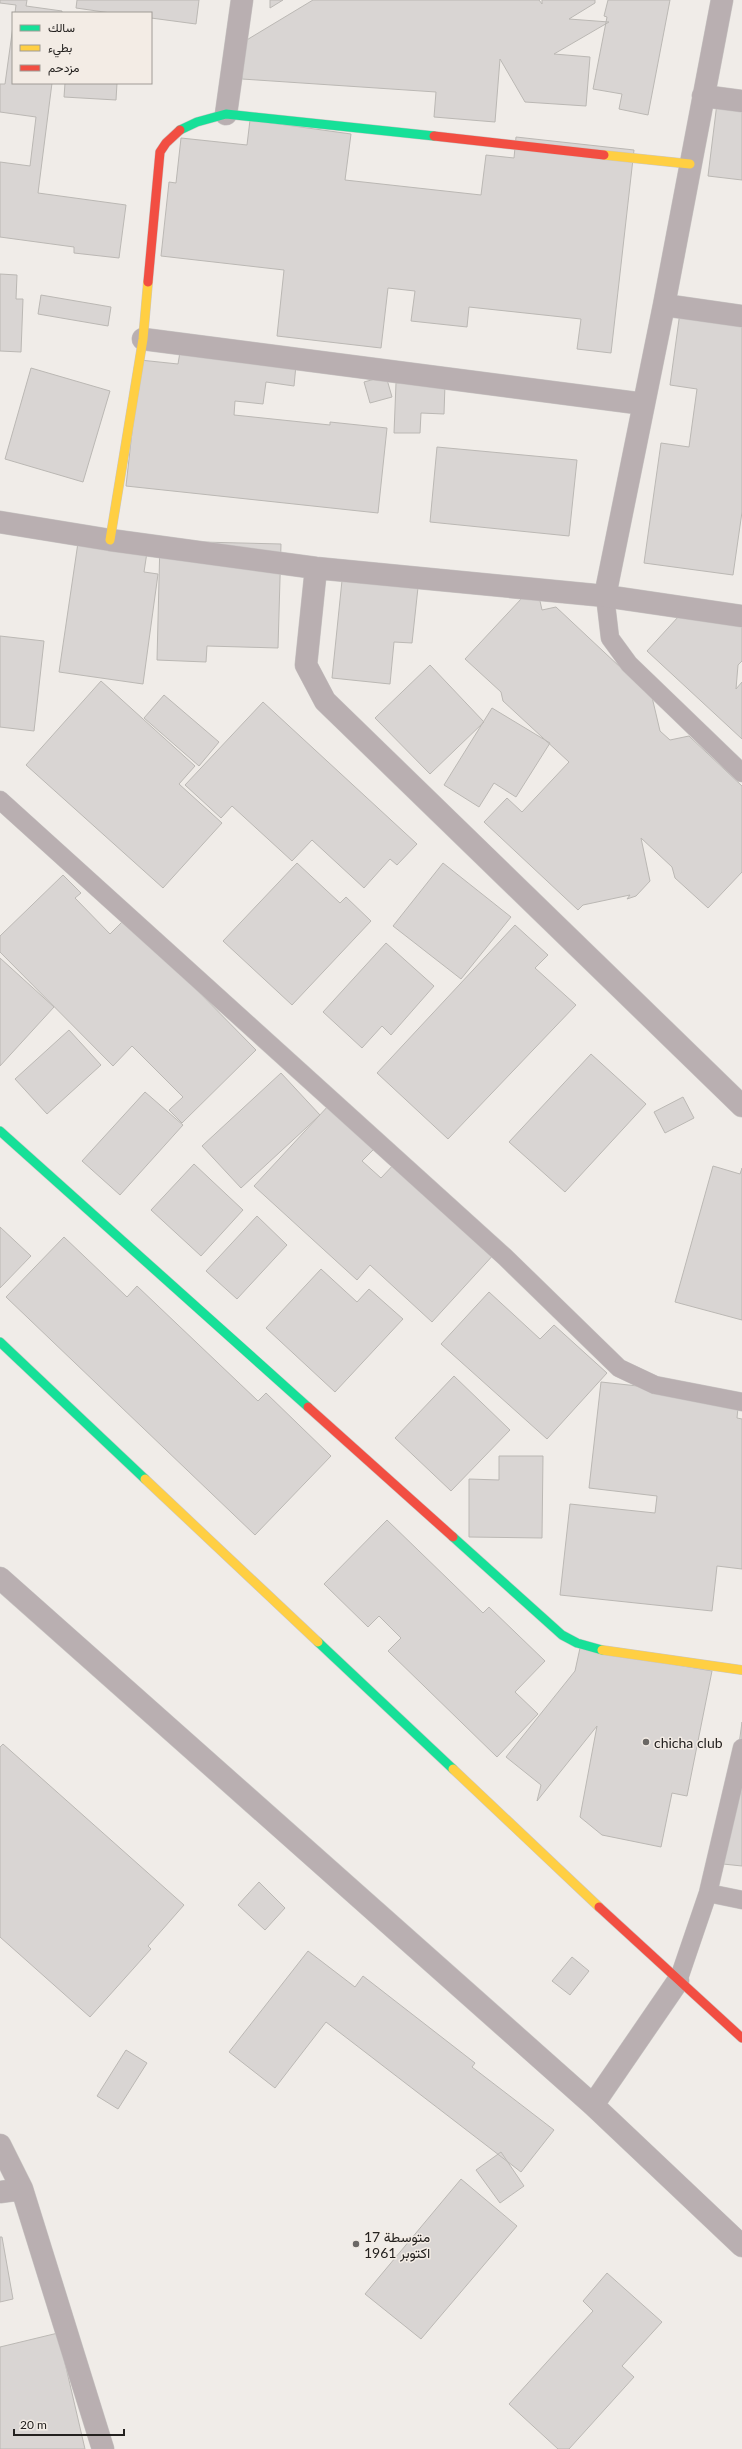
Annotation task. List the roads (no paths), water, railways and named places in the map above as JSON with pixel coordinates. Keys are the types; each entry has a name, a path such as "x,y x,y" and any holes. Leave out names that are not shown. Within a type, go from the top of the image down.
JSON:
{"street":[{"path":"226,114 242,0"},
{"path":"605,596 664,305 722,0"},
{"path":"703,96 742,100"},
{"path":"110,540 143,339 160,152 165,142 182,128 226,114 690,164"},
{"path":"664,305 742,316"},
{"path":"143,339 644,404"},
{"path":"0,522 110,540 316,568 605,596 742,616"},
{"path":"316,568 306,665 325,701 742,1106"},
{"path":"0,1131 562,1635 597,1649 742,1670"},
{"path":"0,1342 678,1981 742,2038"},
{"path":"0,1578 593,2105 742,2246"},
{"path":"593,2105 678,1981"},
{"path":"0,2145 22,2190 69,2335 102,2449"},
{"path":"0,2192 22,2190"}],"lane":[{"path":"605,596 610,638 629,664 742,773"},
{"path":"0,800 505,1258 619,1368 654,1386 742,1402"},
{"path":"678,1981 708,1893 742,1748"},
{"path":"708,1893 742,1900"}],"place":[{"name":"chicha club","path":"646,1742"},
{"name":"متوسطة 17 اكتوبر 1961","path":"356,2244"}]}
